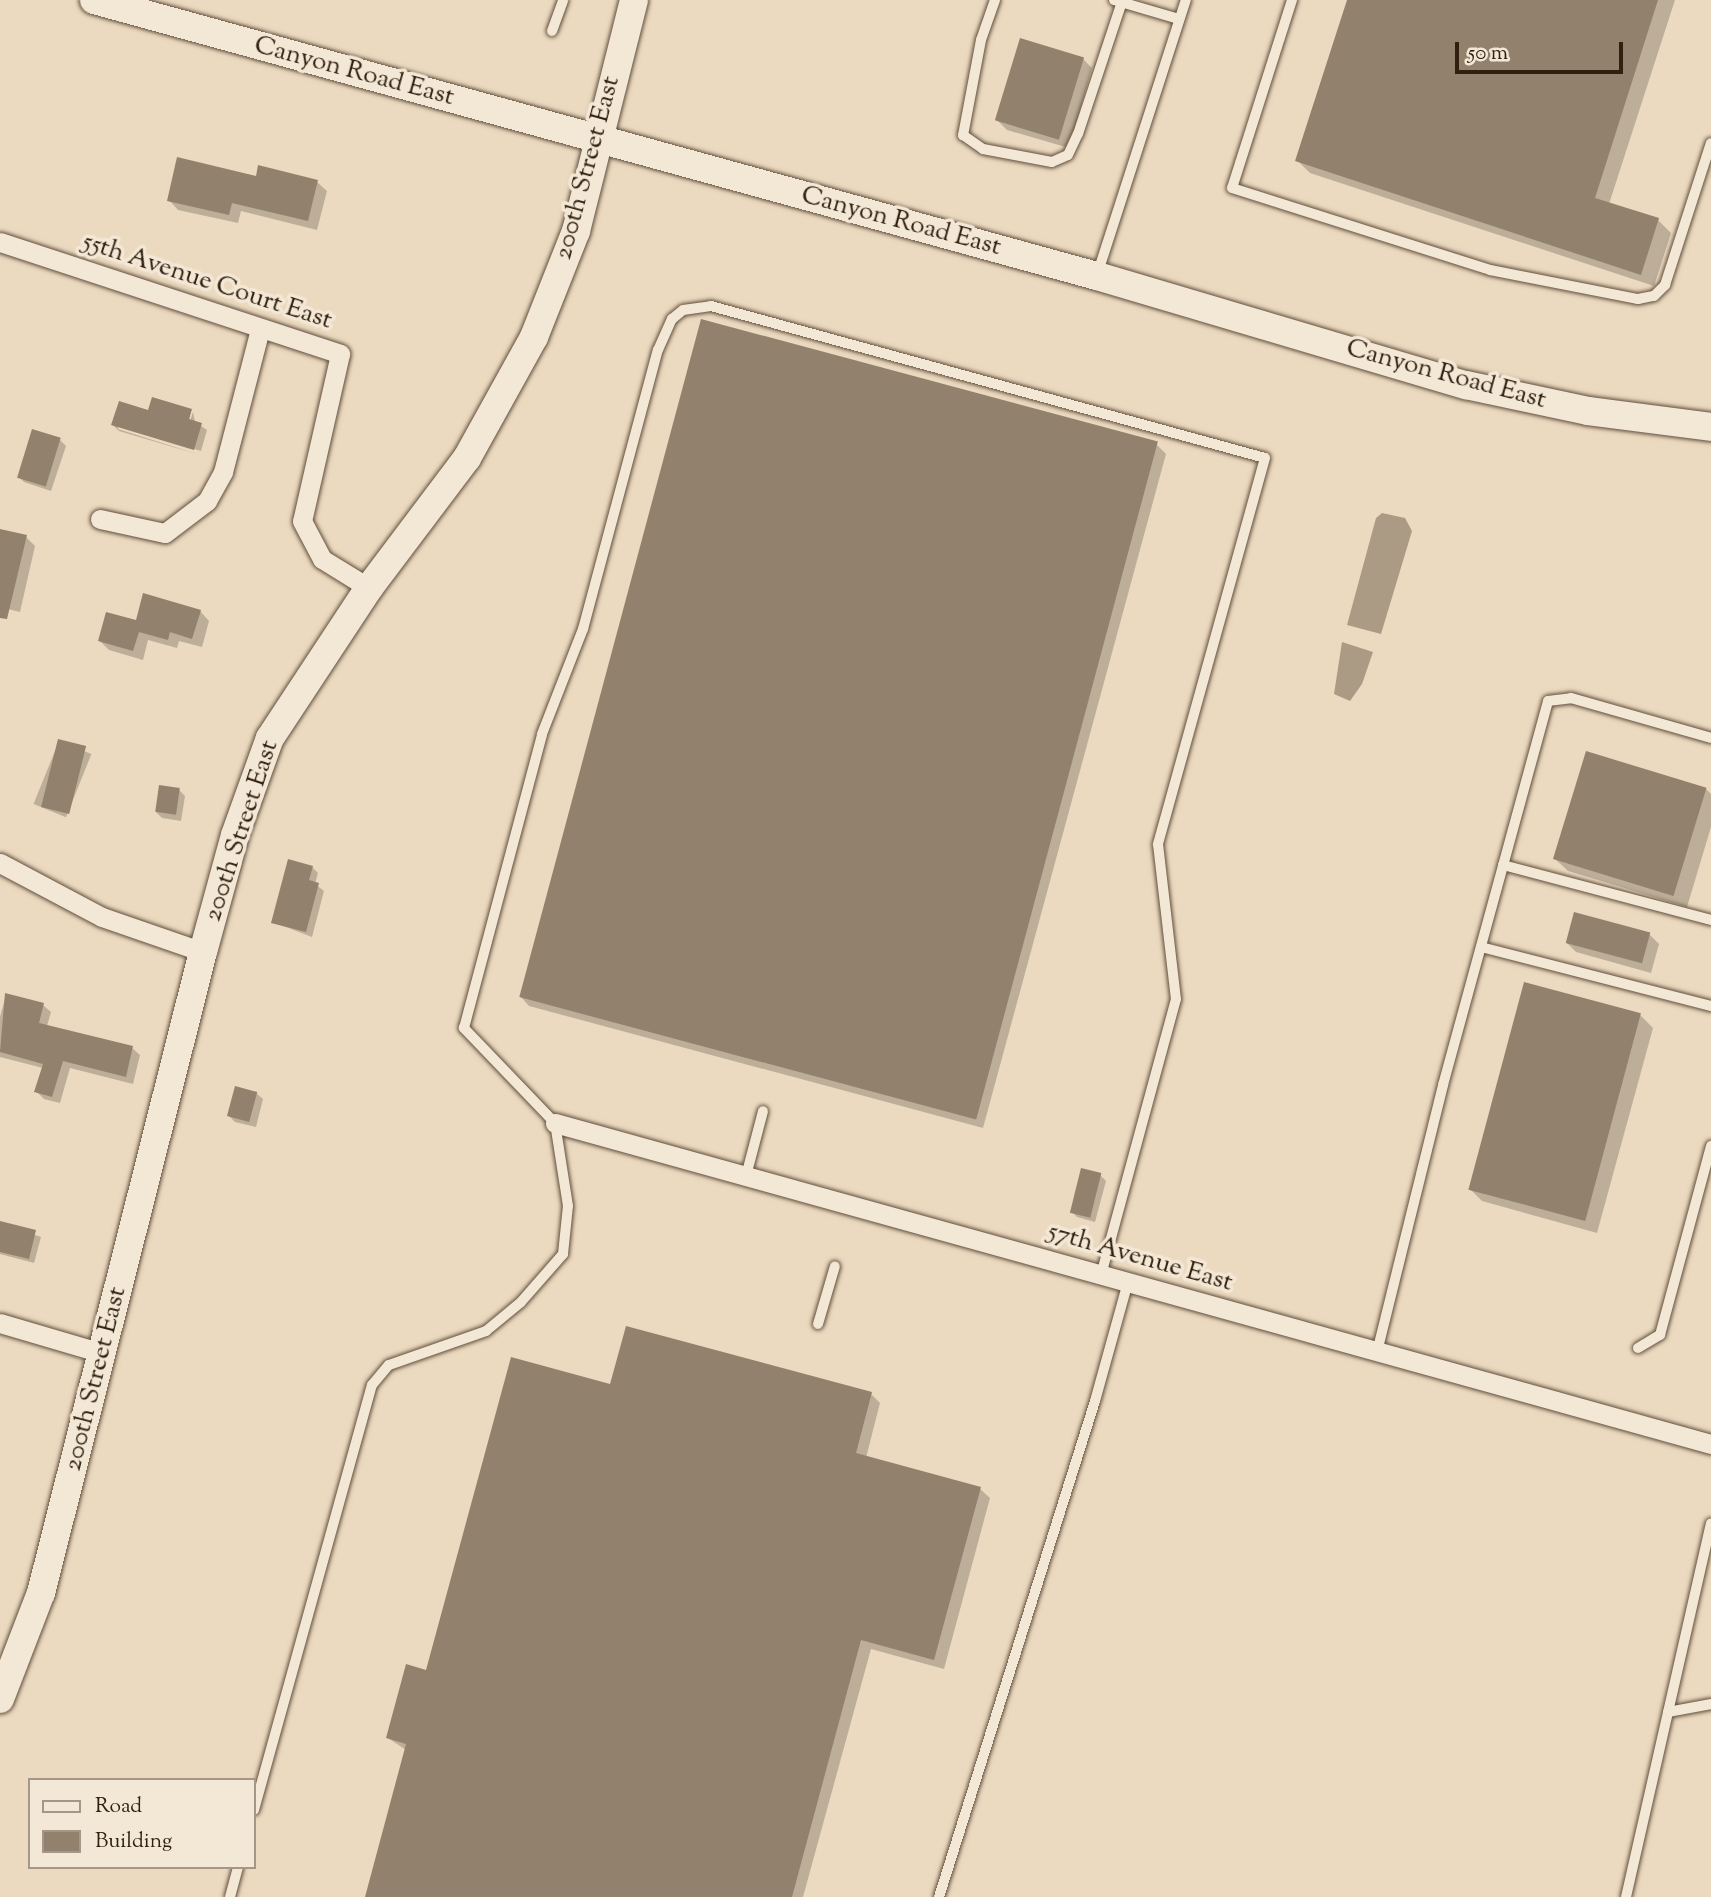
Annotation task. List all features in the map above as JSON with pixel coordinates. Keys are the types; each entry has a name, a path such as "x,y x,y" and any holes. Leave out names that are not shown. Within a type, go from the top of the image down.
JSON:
{"street":[{"name":"Canyon Road East","path":"94,0 1097,276 1466,385 1588,411 1711,427"},
{"name":"200th Street East","path":"4,1693 41,1593 203,952 235,835 270,738 369,589 467,458 534,337 576,231 634,0"},
{"name":"55th Avenue Court East","path":"0,242 340,354 302,521 322,559 369,589"},
{"path":"100,519 165,533 206,501 223,472 260,329"},
{"path":"0,863 102,917 203,952"},
{"name":"57th Avenue East","path":"555,1123 1711,1444"},
{"path":"0,1323 102,1353"}],"lane":[{"path":"552,31 563,0"},
{"path":"995,0 981,40 963,135 983,149 1052,162 1069,155 1079,134 1118,1 1179,19"},
{"path":"1097,276 1186,0"},
{"path":"1293,0 1232,188 1490,270 1638,299 1654,296 1665,285 1711,143"},
{"path":"256,1803 372,1385 389,1365 486,1331 521,1302 563,1254 568,1206 555,1123 464,1028 542,734 583,629 658,350 672,319 683,310 711,306 1265,458 1158,844 1176,999 1101,1275"},
{"path":"1377,1352 1481,947 1548,701 1571,698 1711,738"},
{"path":"1503,864 1711,920"},
{"path":"1481,947 1711,1006"},
{"path":"746,1176 763,1111"},
{"path":"1638,1348 1660,1335 1711,1146"},
{"path":"818,1324 835,1266"},
{"path":"939,1897 1128,1282"},
{"path":"1626,1897 1711,1524"},
{"path":"1668,1712 1711,1704"},
{"path":"230,1897 237,1869"}],"shaded area":[{"path":"1382,513 1405,518 1412,531 1381,634 1347,625 1376,518"},
{"path":"1342,642 1373,652 1362,684 1350,701 1334,694"}],"building":[{"path":"1347,0 1658,0 1595,198 1659,218 1641,275 1295,161"},
{"path":"1020,38 1084,58 1059,140 995,120"},
{"path":"177,157 256,176 258,165 318,180 308,221 232,203 229,215 167,201"},
{"path":"701,319 1158,441 976,1120 519,997"},
{"path":"152,397 192,409 189,419 202,423 194,450 111,425 119,401 148,410"},
{"path":"32,429 61,438 46,487 17,478"},
{"path":"0,529 27,535 7,619 0,618"},
{"path":"143,593 201,610 192,639 170,632 168,640 139,632 133,651 98,641 106,612 136,620"},
{"path":"58,739 86,746 69,814 41,807"},
{"path":"1586,751 1706,788 1673,896 1553,859"},
{"path":"159,785 180,788 176,815 155,812"},
{"path":"288,859 313,866 309,880 319,883 306,932 271,923"},
{"path":"1574,912 1650,932 1642,963 1566,943"},
{"path":"1524,982 1641,1013 1585,1221 1468,1190"},
{"path":"5,993 44,1003 39,1023 133,1046 126,1077 63,1061 52,1097 34,1092 43,1064 0,1052"},
{"path":"235,1086 257,1092 249,1122 227,1116"},
{"path":"1081,1168 1101,1173 1090,1218 1070,1213"},
{"path":"0,1221 36,1230 29,1259 0,1252"},
{"path":"626,1326 872,1392 856,1453 981,1487 934,1660 861,1640 792,1897 365,1897 406,1744 386,1738 406,1664 426,1670 511,1357 610,1384"}]}
